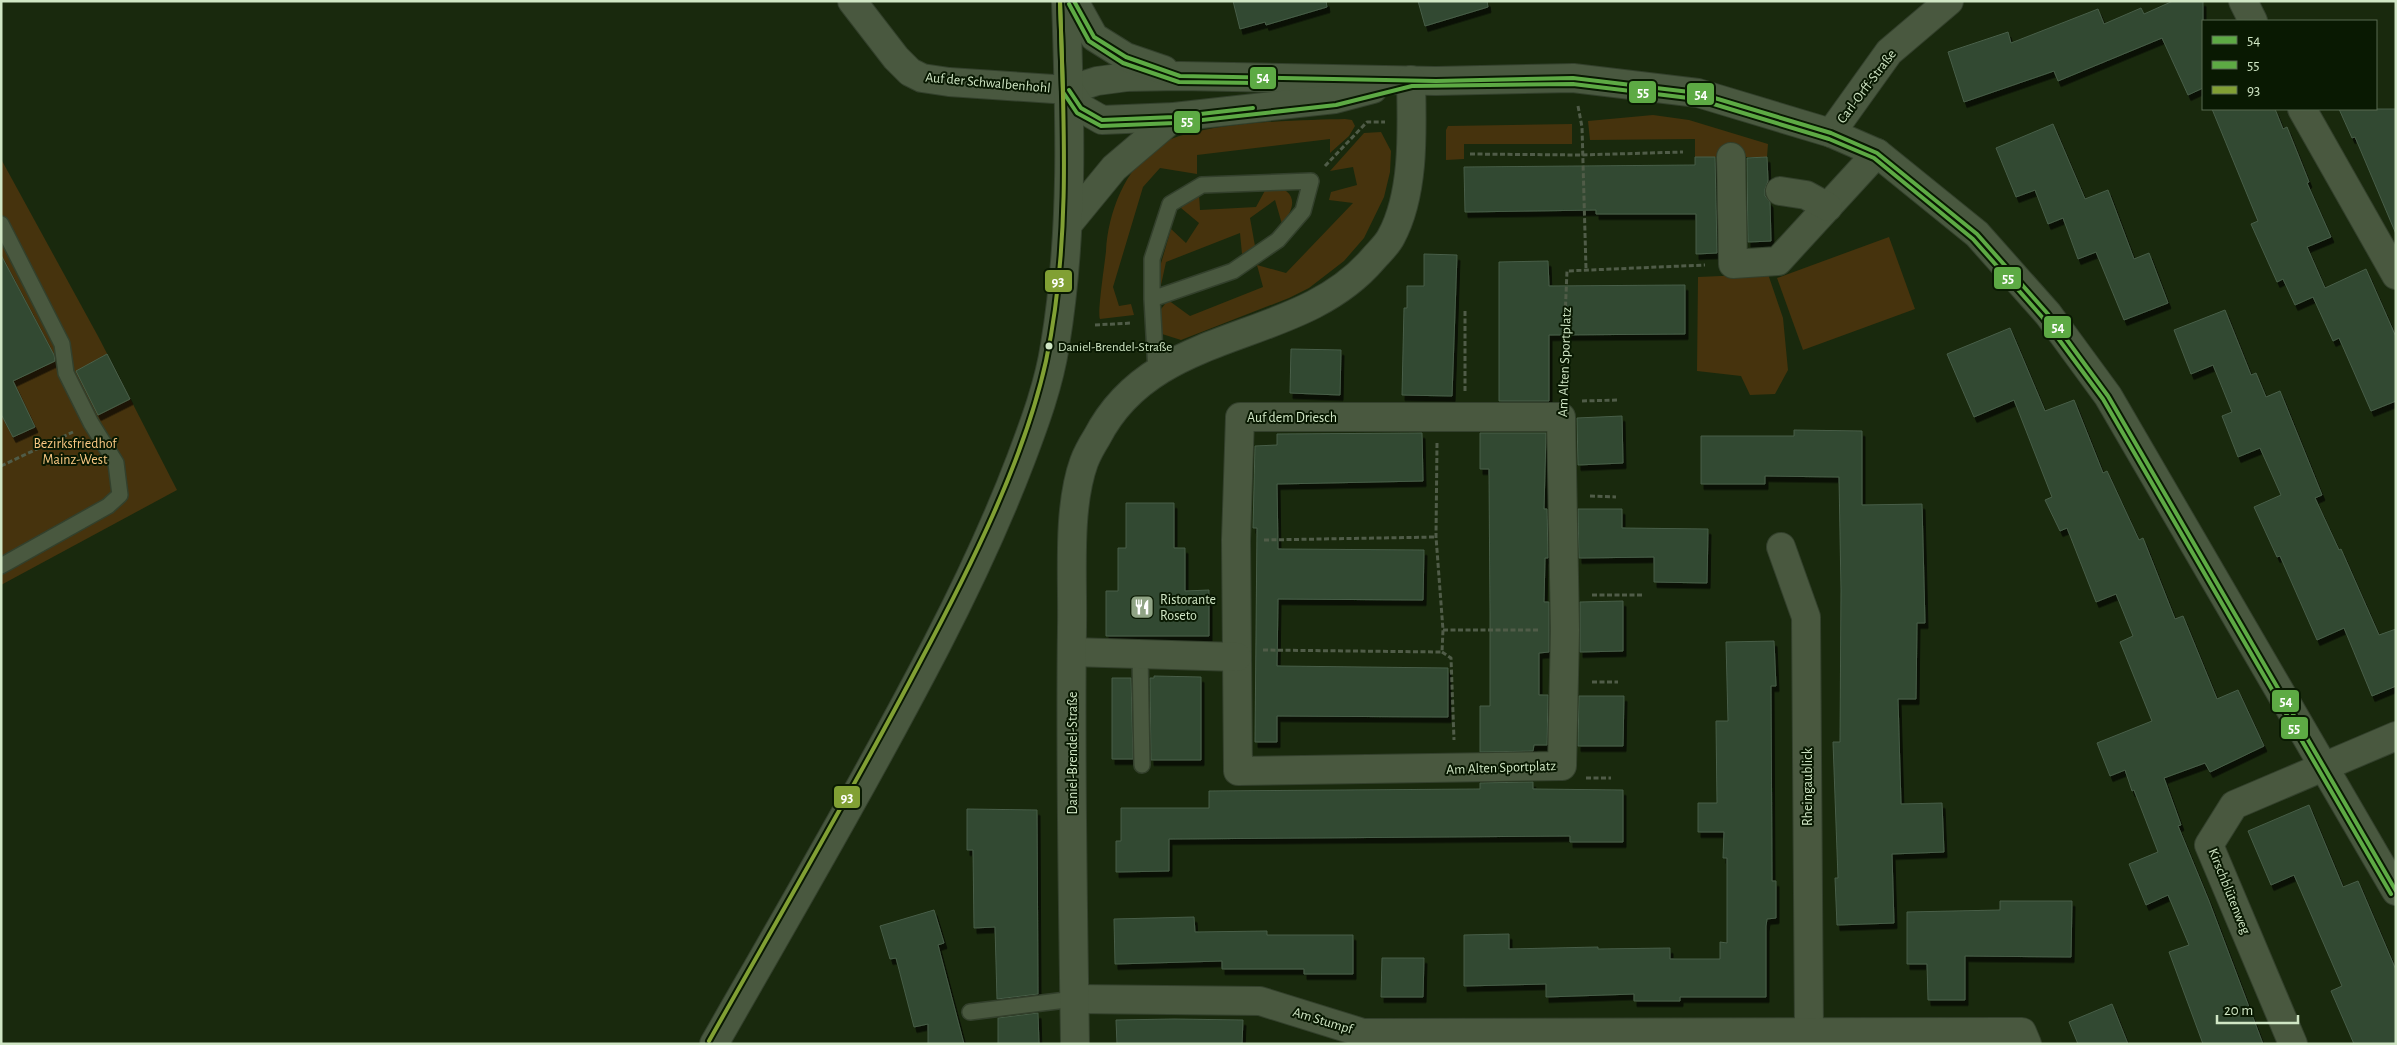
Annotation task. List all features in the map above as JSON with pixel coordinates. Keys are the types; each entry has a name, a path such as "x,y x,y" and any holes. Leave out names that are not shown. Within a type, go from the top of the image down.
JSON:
{"street":[{"name":"Auf der Schwalbenhohl","path":"852,1 896,58 910,72 922,78 949,82 1069,90 1107,80 1180,76"},
{"path":"714,1044 876,762 965,590 1007,496 1036,421 1055,347 1068,224 1069,90 1066,1"},
{"path":"1074,1 1094,37 1126,57 1180,76 1411,80 1573,78 1698,93 1831,134 1877,153 1977,234 2048,314 2103,388 2396,891"},
{"name":"Carl-Orff-Straße","path":"1831,134 1889,52 1949,1"},
{"path":"2243,1 2252,20"},
{"path":"1069,90 1081,108 1102,120 1174,117 1335,99 1411,80"},
{"name":"Daniel-Brendel-Straße","path":"1075,1044 1072,652 1074,505 1084,462 1105,421 1128,393 1156,371 1206,346 1292,314 1331,296 1362,273 1391,239 1405,201 1412,122 1411,80"},
{"path":"2303,110 2396,275"},
{"path":"1068,224 1114,168 1174,117"},
{"path":"1730,157 1734,264 1778,261 1877,153"},
{"path":"1780,191 1806,195 1828,207"},
{"name":"Auf dem Driesch","path":"1237,653 1236,540 1240,417 1464,417 1561,409"},
{"name":"Am Alten Sportplatz","path":"1237,653 1238,771 1562,766 1565,630 1561,409"},
{"name":"Rheingaublick","path":"1782,546 1806,617 1809,1032"},
{"path":"1072,652 1140,654 1237,653"},
{"path":"2325,767 2396,736"},
{"name":"Kirschblütenweg","path":"2293,1044 2209,845 2234,806 2325,767"},
{"name":"Am Stumpf","path":"1074,999 1260,1001 1363,1033 1809,1032 2024,1038"}],"lane":[{"path":"1152,300 1233,271 1278,240 1303,211 1311,181 1202,185 1170,204 1152,259 1152,300 1156,371"},
{"path":"1,224 62,344 66,373 91,423 116,462 120,494 108,506 1,566"},
{"path":"1140,654 1142,764"},
{"path":"970,1012 1074,999"}],"path":[{"path":"1311,181 1367,122 1412,122"},
{"path":"1582,127 1581,155 1586,270"},
{"path":"1470,154 1581,155 1683,152"},
{"name":"Am Alten Sportplatz","path":"1561,409 1567,271 1734,264"},
{"path":"1464,417 1465,309"},
{"path":"1096,325 1153,323"},
{"path":"1561,409 1618,400"},
{"path":"1437,417 1436,537 1443,630 1442,652"},
{"path":"1,466 91,423"},
{"path":"1236,540 1436,537"},
{"path":"1564,596 1642,595"},
{"path":"1443,630 1565,630"},
{"path":"1237,653 1442,652 1451,658 1455,769"}],"green space":[{"path":"1653,115 1689,120 1768,144 1767,157 1695,157 1695,139 1590,140 1588,121"},
{"path":"1302,120 1352,120 1355,126 1349,136 1330,153 1330,139 1197,155 1197,174 1160,168 1143,187 1113,287 1119,306 1131,304 1134,315 1100,319 1100,298 1110,222 1120,192 1136,166 1146,155 1174,138 1221,127"},
{"path":"1572,124 1572,144 1464,144 1464,159 1446,160 1446,130 1448,126"},
{"path":"1381,132 1391,151 1390,172 1384,197 1364,238 1344,261 1309,288 1289,298 1181,340 1162,334 1158,328 1158,313 1168,300 1190,316 1263,287 1257,265 1286,273 1353,203 1329,200 1331,192 1357,185 1353,167 1330,171 1364,133"},
{"name":"Bezirksfriedhof Mainz-West","path":"1,159 99,338 177,490 1,585"},
{"path":"1268,185 1284,190 1292,198 1291,210 1282,224 1275,200 1250,218 1255,246 1242,254 1240,233 1166,262 1161,285 1155,284 1171,229 1186,243 1199,223 1181,208 1189,198 1199,194 1200,210 1256,207"},
{"path":"1889,237 1915,309 1803,350 1777,278"},
{"path":"1768,274 1783,318 1788,370 1775,394 1750,395 1741,376 1697,371 1698,277"}],"building":[{"path":"1233,1 1326,1 1327,7 1266,25 1265,22 1240,29"},
{"path":"1418,1 1487,1 1488,7 1425,26"},
{"path":"2173,1 2203,1 2202,88 2188,95 2162,38 2058,81 2054,71 1964,102 1948,52 2008,32 2011,43 2098,9 2104,24 2141,8 2144,14"},
{"path":"2396,109 2396,234 2355,137 2352,138 2339,110"},
{"path":"2212,110 2275,110 2283,129 2287,127 2309,182 2307,183 2331,237 2307,247 2325,288 2366,269 2396,337 2396,401 2371,411 2339,338 2333,341 2313,297 2295,305 2283,279 2277,282 2251,224 2258,221"},
{"path":"2053,124 2085,199 2108,190 2134,259 2149,253 2168,303 2124,320 2096,252 2078,259 2063,218 2048,224 2035,190 2016,197 1996,148"},
{"path":"1695,157 1715,157 1717,253 1696,254 1696,214 1596,214 1596,210 1465,212 1464,167 1695,165"},
{"path":"1767,157 1768,181 1765,196 1770,202 1771,241 1748,242 1747,158"},
{"path":"1424,254 1457,255 1452,396 1402,395 1404,308 1407,308 1407,286 1424,286"},
{"path":"1,255 54,355 55,361 13,381 35,427 13,437 1,414"},
{"path":"1548,261 1549,286 1685,285 1685,334 1549,335 1549,401 1499,401 1499,262"},
{"path":"2225,310 2251,375 2256,373 2266,397 2280,391 2322,495 2315,498 2339,550 2341,549 2379,635 2396,629 2396,686 2372,696 2344,628 2317,640 2280,556 2277,557 2254,507 2281,495 2260,448 2238,457 2222,416 2232,412 2213,365 2191,374 2174,330"},
{"path":"2010,328 2045,411 2074,400 2103,473 2107,471 2139,540 2143,538 2175,619 2183,616 2217,699 2238,690 2264,746 2210,772 2205,763 2164,778 2181,825 2178,826 2209,901 2263,1044 2203,1044 2169,952 2189,945 2168,895 2146,905 2129,864 2158,852 2125,770 2110,776 2097,743 2152,721 2120,642 2133,636 2116,594 2096,602 2067,528 2060,531 2045,500 2052,497 2014,400 1974,417 1947,354"},
{"path":"1291,349 1341,350 1340,395 1290,393"},
{"path":"107,354 130,399 98,415 76,371"},
{"path":"1622,416 1623,463 1578,465 1577,418"},
{"path":"1794,430 1862,431 1862,505 1922,504 1925,623 1917,623 1916,699 1898,699 1901,804 1942,803 1944,852 1892,854 1894,923 1837,925 1835,878 1838,878 1833,742 1840,742 1841,590 1839,477 1765,476 1765,484 1701,484 1701,436 1794,436"},
{"path":"1422,433 1423,481 1277,484 1278,549 1424,550 1423,600 1278,599 1277,666 1448,668 1448,717 1277,716 1277,742 1255,742 1257,528 1253,528 1255,446 1277,445 1277,434"},
{"path":"1480,433 1546,433 1544,509 1547,509 1548,558 1545,558 1544,602 1549,602 1549,652 1539,653 1539,695 1548,695 1547,745 1534,745 1533,751 1480,752 1480,706 1490,706 1490,614 1489,469 1480,469"},
{"path":"1126,503 1174,503 1174,548 1185,548 1185,591 1209,590 1209,636 1106,636 1106,591 1118,591 1118,548 1126,548"},
{"path":"1578,509 1622,509 1622,528 1708,529 1707,583 1654,582 1654,557 1579,558"},
{"path":"1623,601 1623,651 1580,652 1580,602"},
{"path":"1774,641 1776,686 1771,686 1772,881 1776,881 1776,918 1767,919 1766,926 1766,997 1680,997 1680,1001 1634,1001 1634,994 1546,997 1546,984 1464,986 1464,935 1509,934 1509,949 1670,948 1670,959 1720,959 1720,942 1727,943 1727,858 1723,858 1724,832 1698,832 1698,803 1717,803 1716,721 1728,721 1726,642"},
{"path":"1154,676 1201,677 1201,760 1151,760 1150,678 1154,678"},
{"path":"1112,678 1131,678 1133,759 1112,759"},
{"path":"1579,696 1624,696 1623,746 1578,746"},
{"path":"1533,782 1533,789 1623,790 1623,842 1570,842 1570,836 1169,839 1169,871 1116,872 1116,841 1121,841 1121,808 1209,808 1209,791 1480,789 1480,783"},
{"path":"2309,805 2343,887 2358,881 2396,970 2396,1044 2354,1044 2331,991 2342,986 2294,875 2271,885 2248,831"},
{"path":"967,809 1037,810 1038,994 997,999 995,927 974,928 973,850 967,850"},
{"path":"2000,901 2072,901 2071,957 1965,956 1965,1000 1928,1000 1927,964 1907,964 1907,912 2000,910"},
{"path":"934,910 944,943 938,945 964,1044 928,1044 928,1024 914,1027 896,958 890,959 880,926"},
{"path":"1194,917 1195,932 1267,931 1267,935 1353,935 1353,974 1304,974 1304,969 1222,969 1222,961 1115,964 1114,919"},
{"path":"1382,958 1424,958 1423,997 1381,997"},
{"path":"2112,1004 2128,1044 2078,1044 2069,1022"},
{"path":"1038,1013 1039,1044 998,1044 998,1018"},
{"path":"1116,1020 1243,1020 1242,1044 1117,1044"}],"transit line":[{"name":"55","path":"1060,1 1063,92 1077,113 1101,126 1175,123 1336,105 1412,86 1573,84 1697,99 1829,139 1874,158 1973,239 2043,318 2103,399 2391,894"},
{"name":"93","path":"709,1041 895,710 975,554 1024,438 1046,361 1054,317 1059,272 1064,182 1060,1"},
{"name":"54","path":"1074,1 1094,37 1126,57 1180,76 1436,81 1573,78 1698,93 1831,133 1877,153 1977,234 2048,314 2108,396 2396,891"},
{"name":"55","path":"1069,4 1089,41 1123,63 1179,82 1258,83"},
{"name":"54","path":"1069,90 1081,108 1102,120 1174,117 1253,108"}],"place":[{"name":"Daniel-Brendel-Straße","path":"1049,346"},
{"name":"Ristorante Roseto","path":"1142,607"}]}
